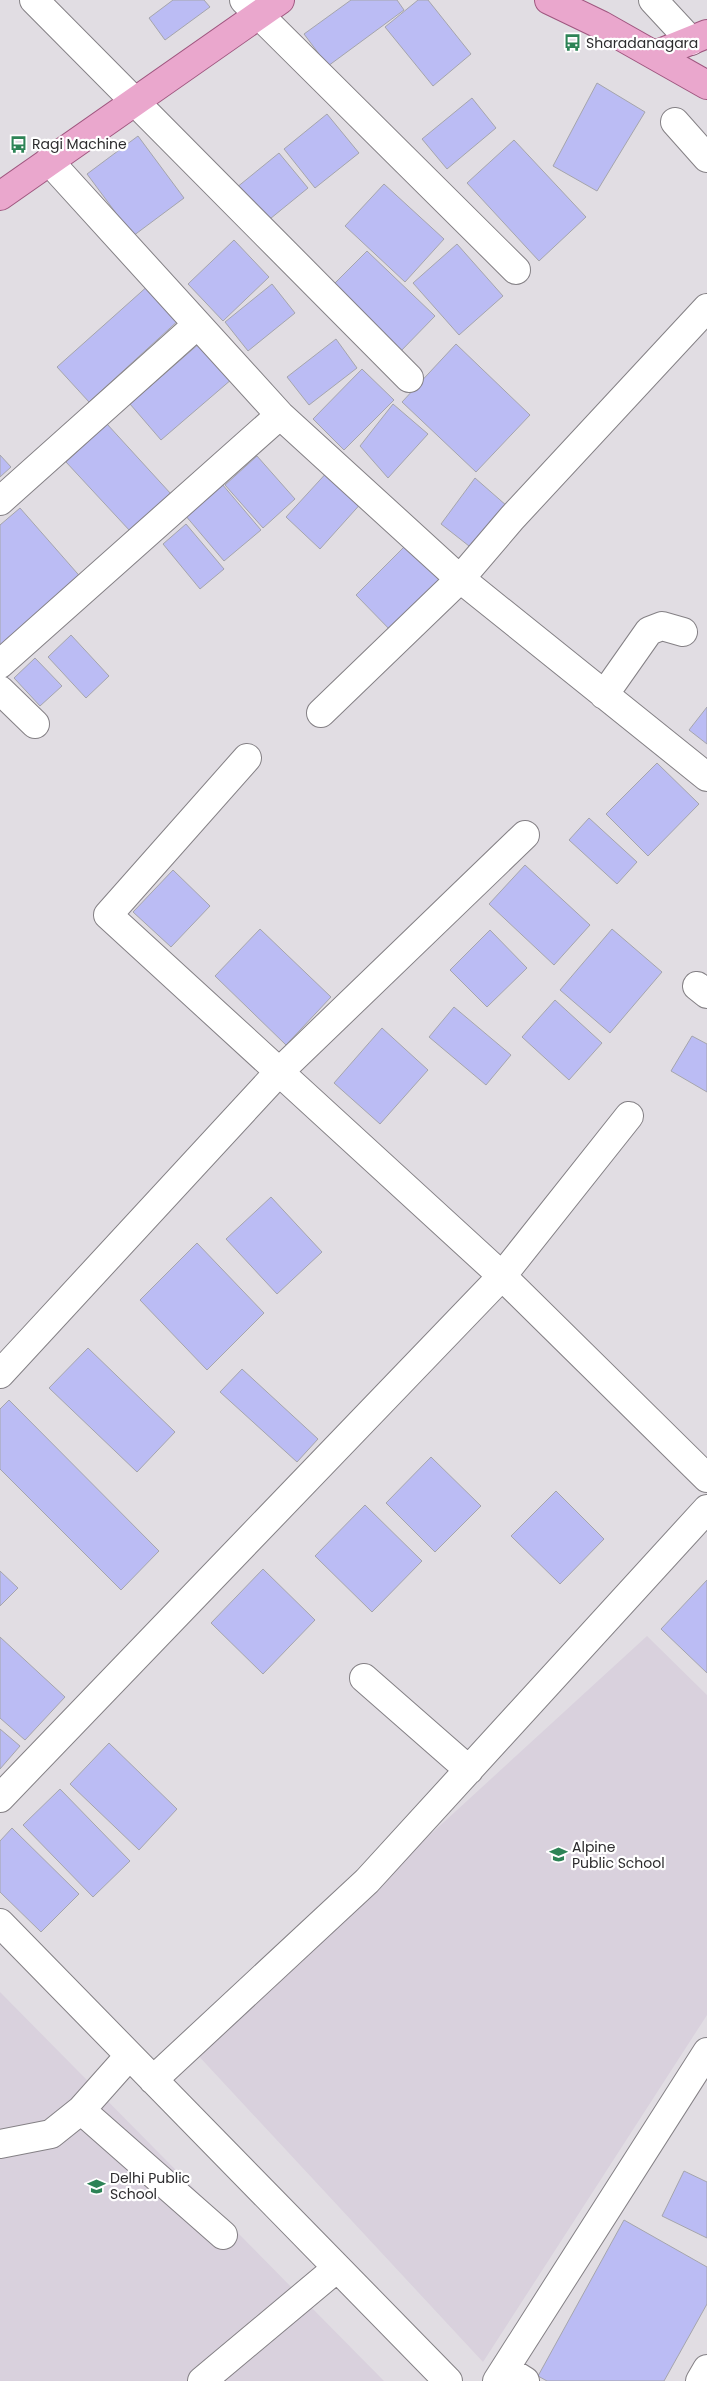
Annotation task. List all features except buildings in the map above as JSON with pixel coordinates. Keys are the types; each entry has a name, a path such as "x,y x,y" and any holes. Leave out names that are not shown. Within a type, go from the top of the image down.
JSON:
{"main road":[{"path":"549,0 655,55 707,85"},
{"path":"0,196 134,102 261,5"},
{"path":"655,55 699,37"}],"street":[{"path":"34,0 409,378"},
{"path":"653,0 699,37"},
{"path":"261,5 516,270"},
{"path":"674,122 704,147"},
{"path":"49,161 280,415 460,579 707,777"},
{"path":"321,713 460,579 512,518 707,308"},
{"path":"0,501 197,325"},
{"path":"0,664 280,415"},
{"path":"604,695 649,631 662,626 683,632"},
{"path":"0,690 35,724"},
{"path":"247,758 108,915 278,1073 502,1276 707,1478"},
{"path":"0,1374 278,1073 525,835"},
{"path":"0,1798 502,1276 629,1116"},
{"path":"153,2080 367,1881 707,1509"},
{"path":"364,1678 469,1770"},
{"path":"0,1923 448,2381"},
{"path":"509,2377 707,2052"},
{"path":"0,2144 51,2134 81,2110 129,2056"},
{"path":"81,2110 223,2235"},
{"path":"202,2381 337,2268"},
{"path":"700,2381 707,2369"}],"shaded area":[{"name":"Alpine Public School","path":"647,1636 707,1695 707,2015 483,2362 194,2051"},
{"name":"Delhi Public School","path":"0,1992 384,2381 0,2381"}],"place":[{"name":"Sharadanagara","path":"572,43"},
{"name":"Ragi Machine","path":"18,144"},
{"name":"Alpine Public School","path":"558,1855"},
{"name":"Delhi Public School","path":"96,2186"}]}
